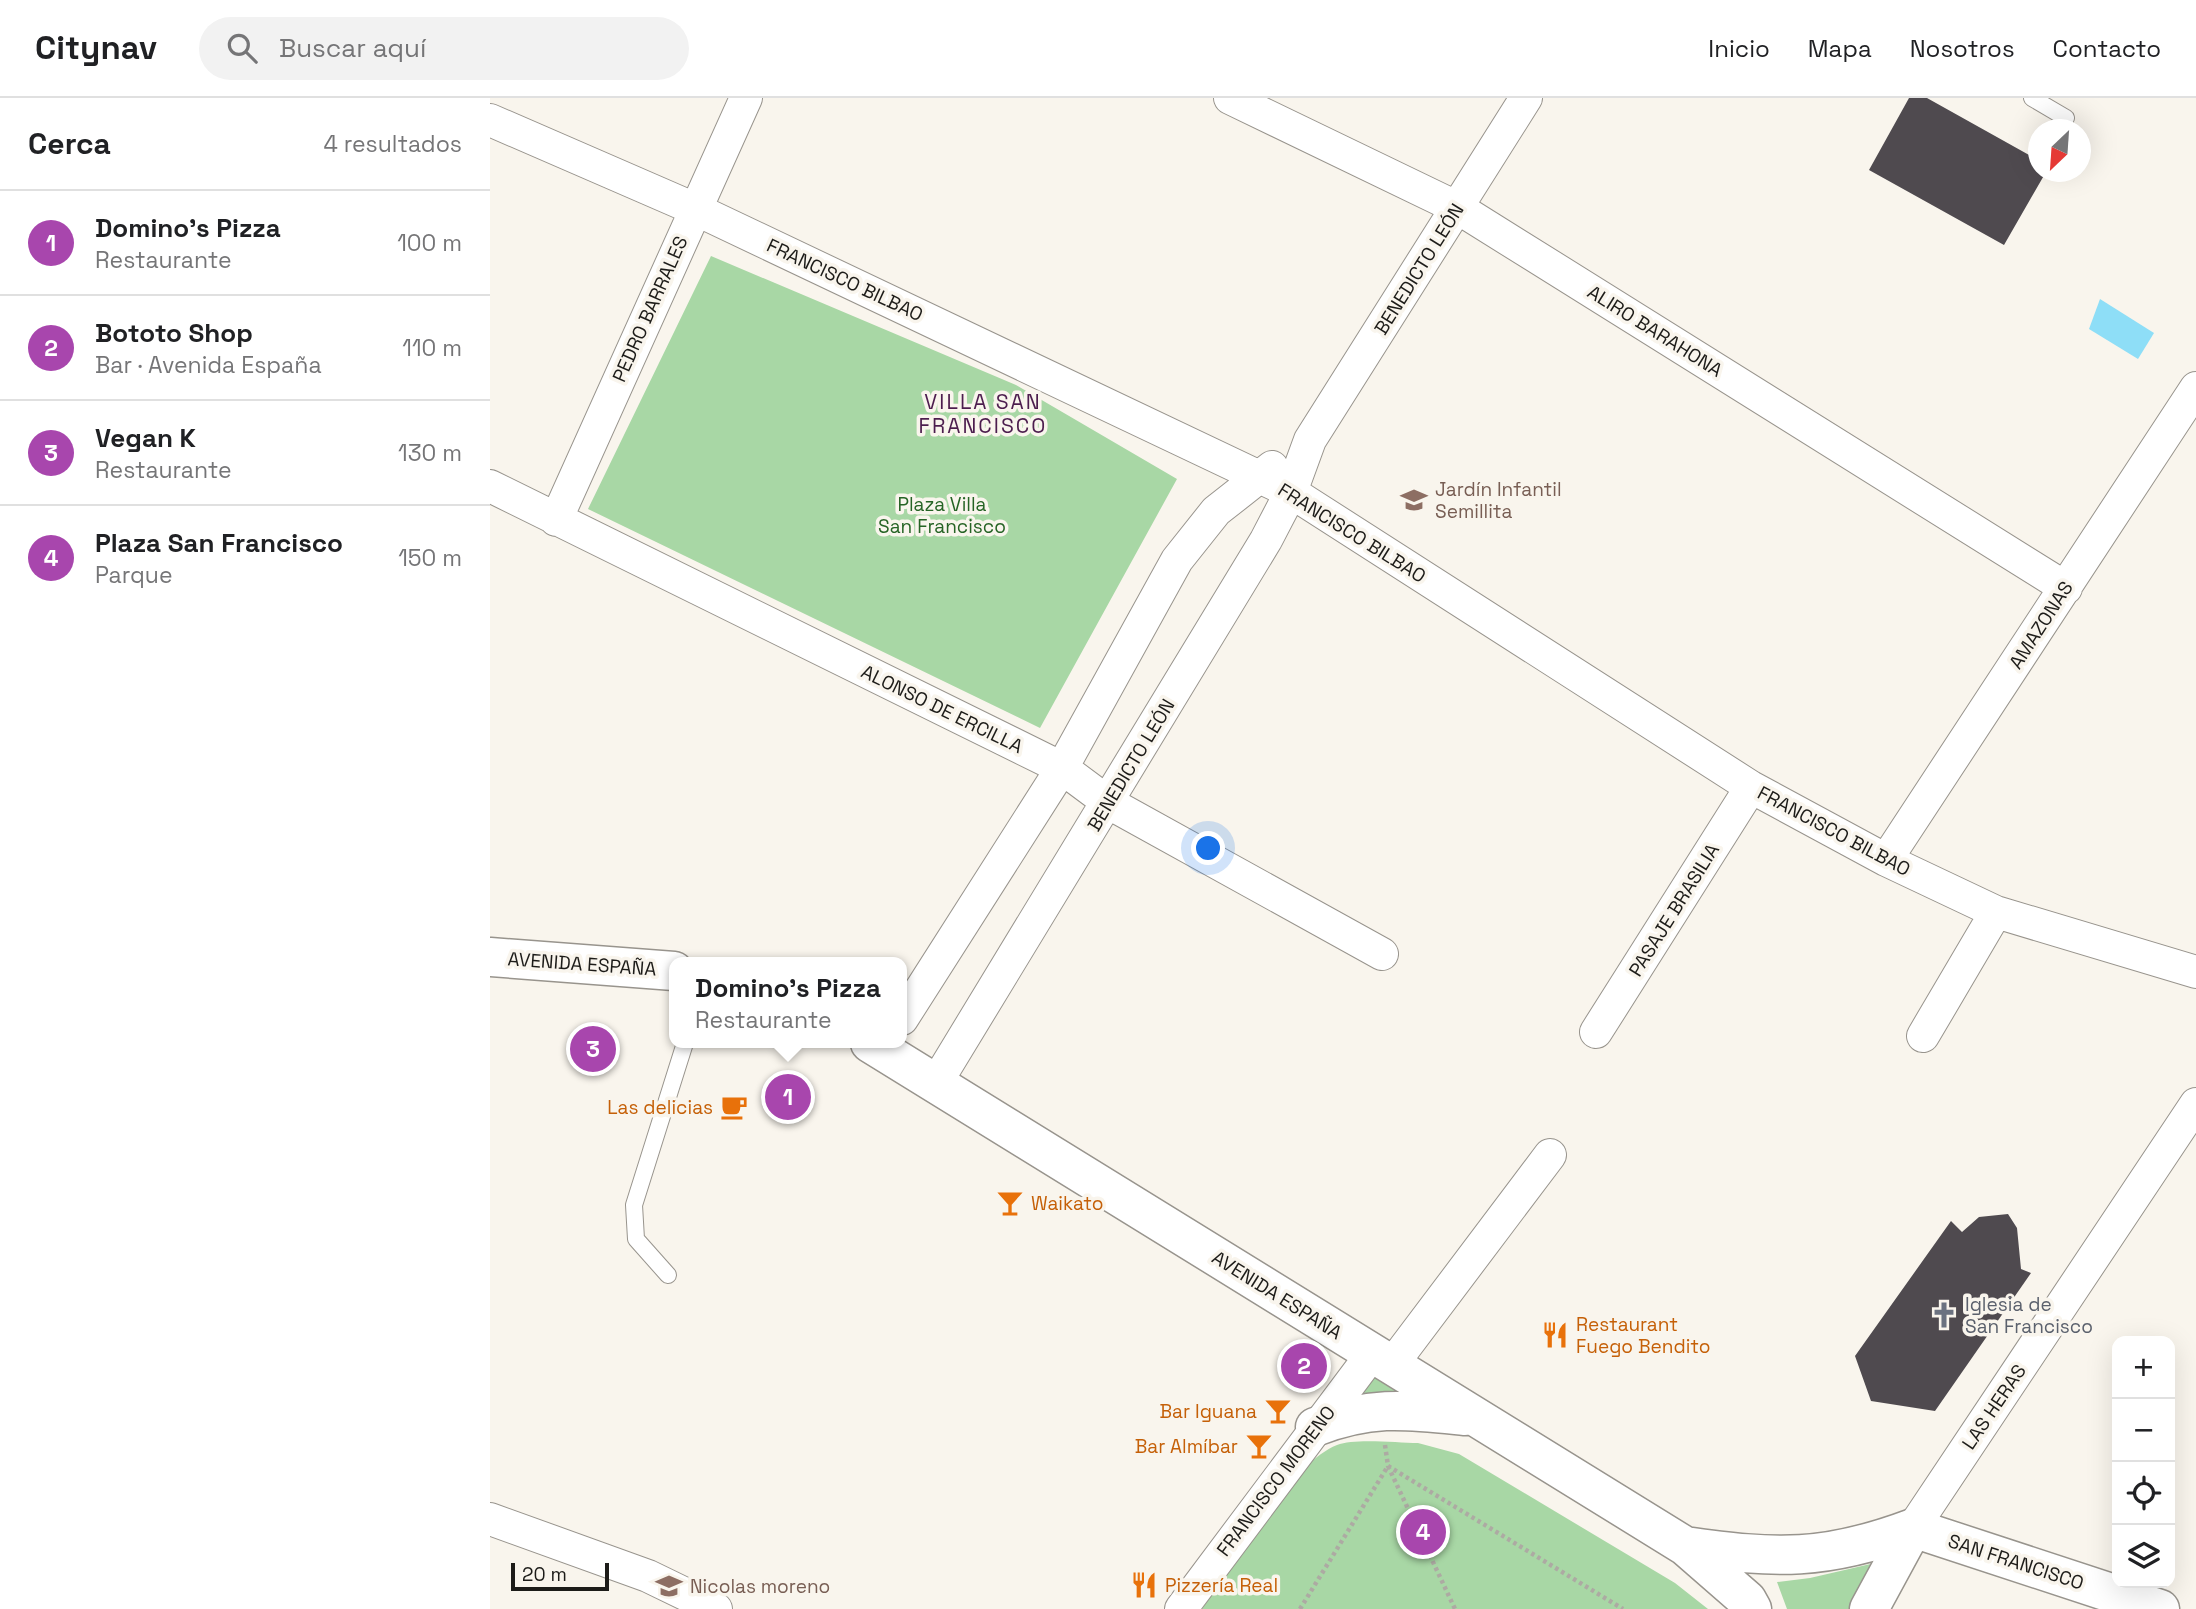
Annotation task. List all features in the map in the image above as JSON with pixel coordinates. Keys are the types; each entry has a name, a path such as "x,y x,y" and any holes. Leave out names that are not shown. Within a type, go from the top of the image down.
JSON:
{"main road":[{"name":"AVENIDA ESPAÑA","path":"490,957 669,971"},
{"name":"AVENIDA ESPAÑA","path":"895,1048 936,1083 1685,1546 1747,1600 1752,1609"},
{"path":"1315,1427 1362,1412 1381,1410 1474,1417"},
{"name":"AVENIDA ESPAÑA","path":"1685,1546 1751,1555 1811,1555 1864,1546 1913,1528"},
{"name":"LAS HERAS","path":"1869,1609 1913,1528"},
{"name":"SAN FRANCISCO","path":"1913,1528 2160,1609"}],"street":[{"name":"PEDRO BARRALES","path":"555,520 746,98"},
{"name":"ALIRO BARAHONA","path":"1230,98 1458,208 2066,588"},
{"name":"BENEDICTO LEÓN","path":"936,1083 1109,803 1259,552 1291,492 1310,439 1526,98"},
{"name":"FRANCISCO BILBAO","path":"490,120 695,209 1291,492 1751,787 1886,860 1996,912 2196,972"},
{"name":"AMAZONAS","path":"1886,860 2196,388"},
{"name":"BENEDICTO LEÓN","path":"907,1005 1062,768 1177,560 1216,511 1310,439"},
{"name":"ALONSO DE ERCILLA","path":"490,486 1062,768 1109,803 1382,954"},
{"name":"PASAJE BRASILIA","path":"1596,1032 1751,787"},
{"path":"1923,1036 1996,912"},
{"name":"LAS HERAS","path":"1913,1528 2196,1104"},
{"path":"1381,1360 1550,1155"},
{"name":"FRANCISCO MORENO","path":"1181,1609 1315,1427 1381,1360"},
{"path":"490,1519 648,1576 716,1609"}],"lane":[{"path":"2032,98 2066,118"},
{"path":"668,1275 636,1239 634,1205 683,1048"}],"path":[{"path":"1381,1410 1388,1466 1455,1609"},
{"path":"1300,1609 1388,1466"},
{"path":"1388,1466 1623,1609"}],"green space":[{"name":"Plaza Villa San Francisco","path":"711,256 1016,385 1177,479 1040,728 588,509"},
{"path":"1375,1369 1412,1393 1355,1398"},
{"path":"1345,1443 1418,1443 1459,1454 1675,1583 1708,1609 1202,1609 1281,1494 1318,1456"},
{"path":"1875,1563 1849,1609 1787,1609 1777,1582 1810,1578"}],"water":[{"path":"2100,299 2154,333 2138,359 2089,329"}],"building":[{"path":"1909,98 1927,98 2028,154 2028,182 2040,182 2004,245 1869,170"},
{"name":"Iglesia de San Francisco","path":"2008,1214 2017,1228 2021,1269 2031,1273 1935,1411 1871,1401 1855,1356 1951,1221 1962,1232 1979,1217"}],"place":[{"name":"Jardín Infantil Semillita","path":"1414,500"},
{"name":"Vegan K","path":"593,1049"},
{"name":"Domino's Pizza","path":"788,1097"},
{"name":"Las delicias","path":"734,1107"},
{"name":"Waikato","path":"1010,1203"},
{"name":"Iglesia de San Francisco","path":"1944,1315"},
{"name":"Restaurant Fuego Bendito","path":"1555,1335"},
{"name":"Bototo Shop","path":"1304,1366"},
{"name":"Bar Iguana","path":"1278,1411"},
{"name":"Bar Almíbar","path":"1259,1446"},
{"name":"Plaza San Francisco","path":"1423,1532"},
{"name":"Pizzería Real","path":"1144,1585"},
{"name":"Nicolas moreno","path":"669,1586"}],"district":[{"name":"VILLA SAN FRANCISCO","path":"983,413"}]}
